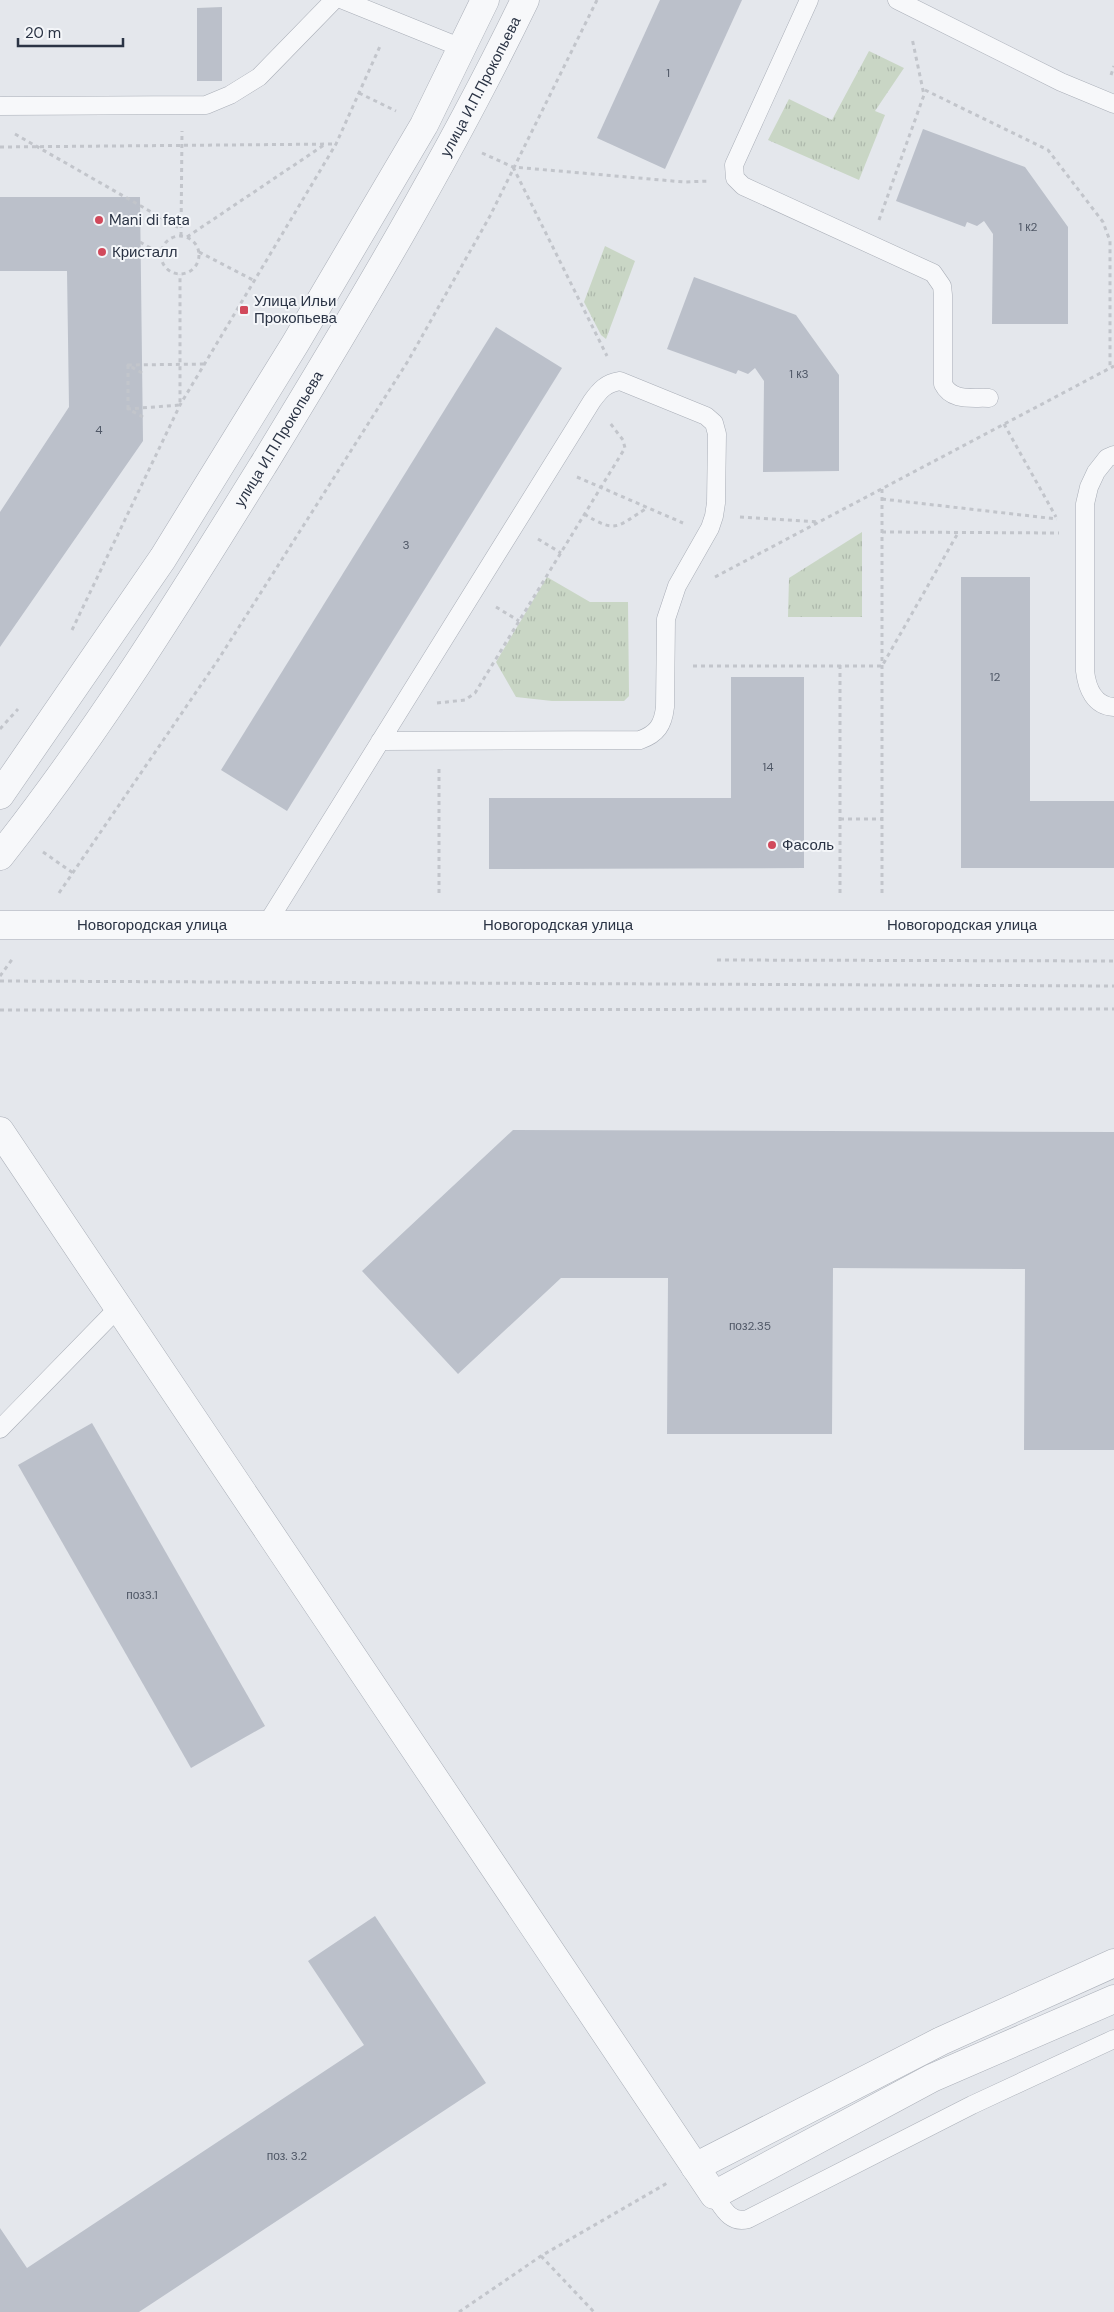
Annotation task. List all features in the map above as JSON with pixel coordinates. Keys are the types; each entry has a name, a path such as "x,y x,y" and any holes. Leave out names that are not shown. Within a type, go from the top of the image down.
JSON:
{"street":[{"path":"0,796 163,558 290,352 424,124 485,0"},
{"name":"улица И.П.Прокопьева","path":"0,856 104,713 222,532 331,354 444,156 494,63 525,0"},
{"path":"462,48 494,63"},
{"name":"Новогородская улица","path":"0,925 1114,925"},
{"path":"0,1131 714,2195 932,2078 1114,1999"},
{"path":"695,2167 932,2045 1114,1963"}],"lane":[{"path":"0,106 206,104 230,95 259,77 334,0"},
{"path":"343,0 462,48"},
{"path":"809,0 734,165 735,178 743,186 925,269 938,279 943,295 943,384 946,390 958,397 989,398"},
{"path":"900,2 1061,82 1114,104"},
{"path":"266,925 380,741 551,466 592,401 606,384 620,381 706,416 714,423 717,434 716,503 714,516 707,533 677,586 668,610 666,619 664,718 657,730 640,740 380,741"},
{"path":"1114,455 1107,458 1096,472 1089,487 1085,504 1085,671 1087,686 1093,697 1101,704 1114,707"},
{"path":"0,1429 118,1308"},
{"path":"714,2195 731,2218 741,2221 748,2219 972,2105 1114,2039"}],"path":[{"path":"58,894 218,660 393,384 480,234 512,167 559,80 597,0"},
{"path":"870,244 925,90 900,2"},
{"path":"71,632 180,405 336,144 385,36"},
{"path":"714,577 1112,367 1110,241 1103,222 1048,150 925,90"},
{"path":"359,93 403,114"},
{"path":"181,236 182,105"},
{"path":"7,130 181,229"},
{"path":"187,237 325,144"},
{"path":"0,147 336,144"},
{"path":"475,149 512,167 684,182 735,178"},
{"path":"512,167 620,381"},
{"path":"187,237 195,243 199,252 196,265 192,270 180,274 168,269 164,265 161,254 166,242 170,238 187,237"},
{"path":"140,242 161,254"},
{"path":"199,252 255,281"},
{"path":"180,274 178,363 180,405"},
{"path":"128,365 206,364"},
{"path":"128,365 142,373"},
{"path":"128,365 128,409"},
{"path":"403,704 457,702 471,697 600,488 625,444 592,401"},
{"path":"128,409 180,405"},
{"path":"128,409 143,417"},
{"path":"1004,424 1057,519 1057,533"},
{"path":"551,466 707,533"},
{"path":"882,488 882,901"},
{"path":"882,499 1057,519"},
{"path":"584,514 604,526 612,527 647,508"},
{"path":"714,516 819,522"},
{"path":"882,532 1085,533"},
{"path":"882,666 958,533"},
{"path":"840,665 840,901"},
{"path":"666,666 882,666"},
{"path":"0,729 24,702"},
{"path":"439,741 439,901"},
{"path":"840,819 882,819"},
{"path":"40,851 73,873"},
{"path":"0,981 1114,986"},
{"path":"0,1010 1114,1009"},
{"path":"459,2312 540,2256 695,2167"},
{"path":"540,2256 594,2312"}],"green space":[{"path":"869,51 904,68 875,111 885,115 859,180 768,140 789,99 832,120"},
{"path":"605,246 635,261 606,339 601,335 584,302"},
{"path":"862,532 862,617 788,617 789,578"},
{"path":"547,577 590,602 628,602 629,696 624,701 552,701 516,697 496,662"}],"building":[{"path":"660,0 742,0 665,169 597,138"},
{"path":"222,7 222,81 197,81 197,8"},
{"path":"923,129 1025,167 1068,227 1068,324 992,324 993,234 984,221 977,226 967,222 965,227 896,201"},
{"path":"0,197 140,197 143,441 0,647 0,512 69,407 67,271 0,271"},
{"path":"694,277 796,315 839,375 839,471 763,472 764,381 755,368 748,374 738,370 736,374 667,349"},
{"path":"496,327 562,368 287,811 221,770"},
{"path":"961,577 1030,577 1030,801 1114,801 1114,868 961,868"},
{"path":"731,677 804,677 804,868 489,869 489,798 731,798"},
{"path":"513,1130 1114,1132 1114,1450 1024,1450 1025,1269 833,1268 832,1434 667,1434 668,1278 561,1278 458,1374 362,1271"},
{"path":"92,1423 265,1726 191,1768 18,1465"},
{"path":"375,1916 486,2083 139,2312 0,2312 0,2228 27,2268 364,2045 308,1961"}],"place":[{"name":"Mani di fata","path":"99,220"},
{"name":"Кристалл","path":"102,252"},
{"name":"Улица Ильи Прокопьева","path":"244,310"},
{"name":"Фасоль","path":"772,845"}]}
